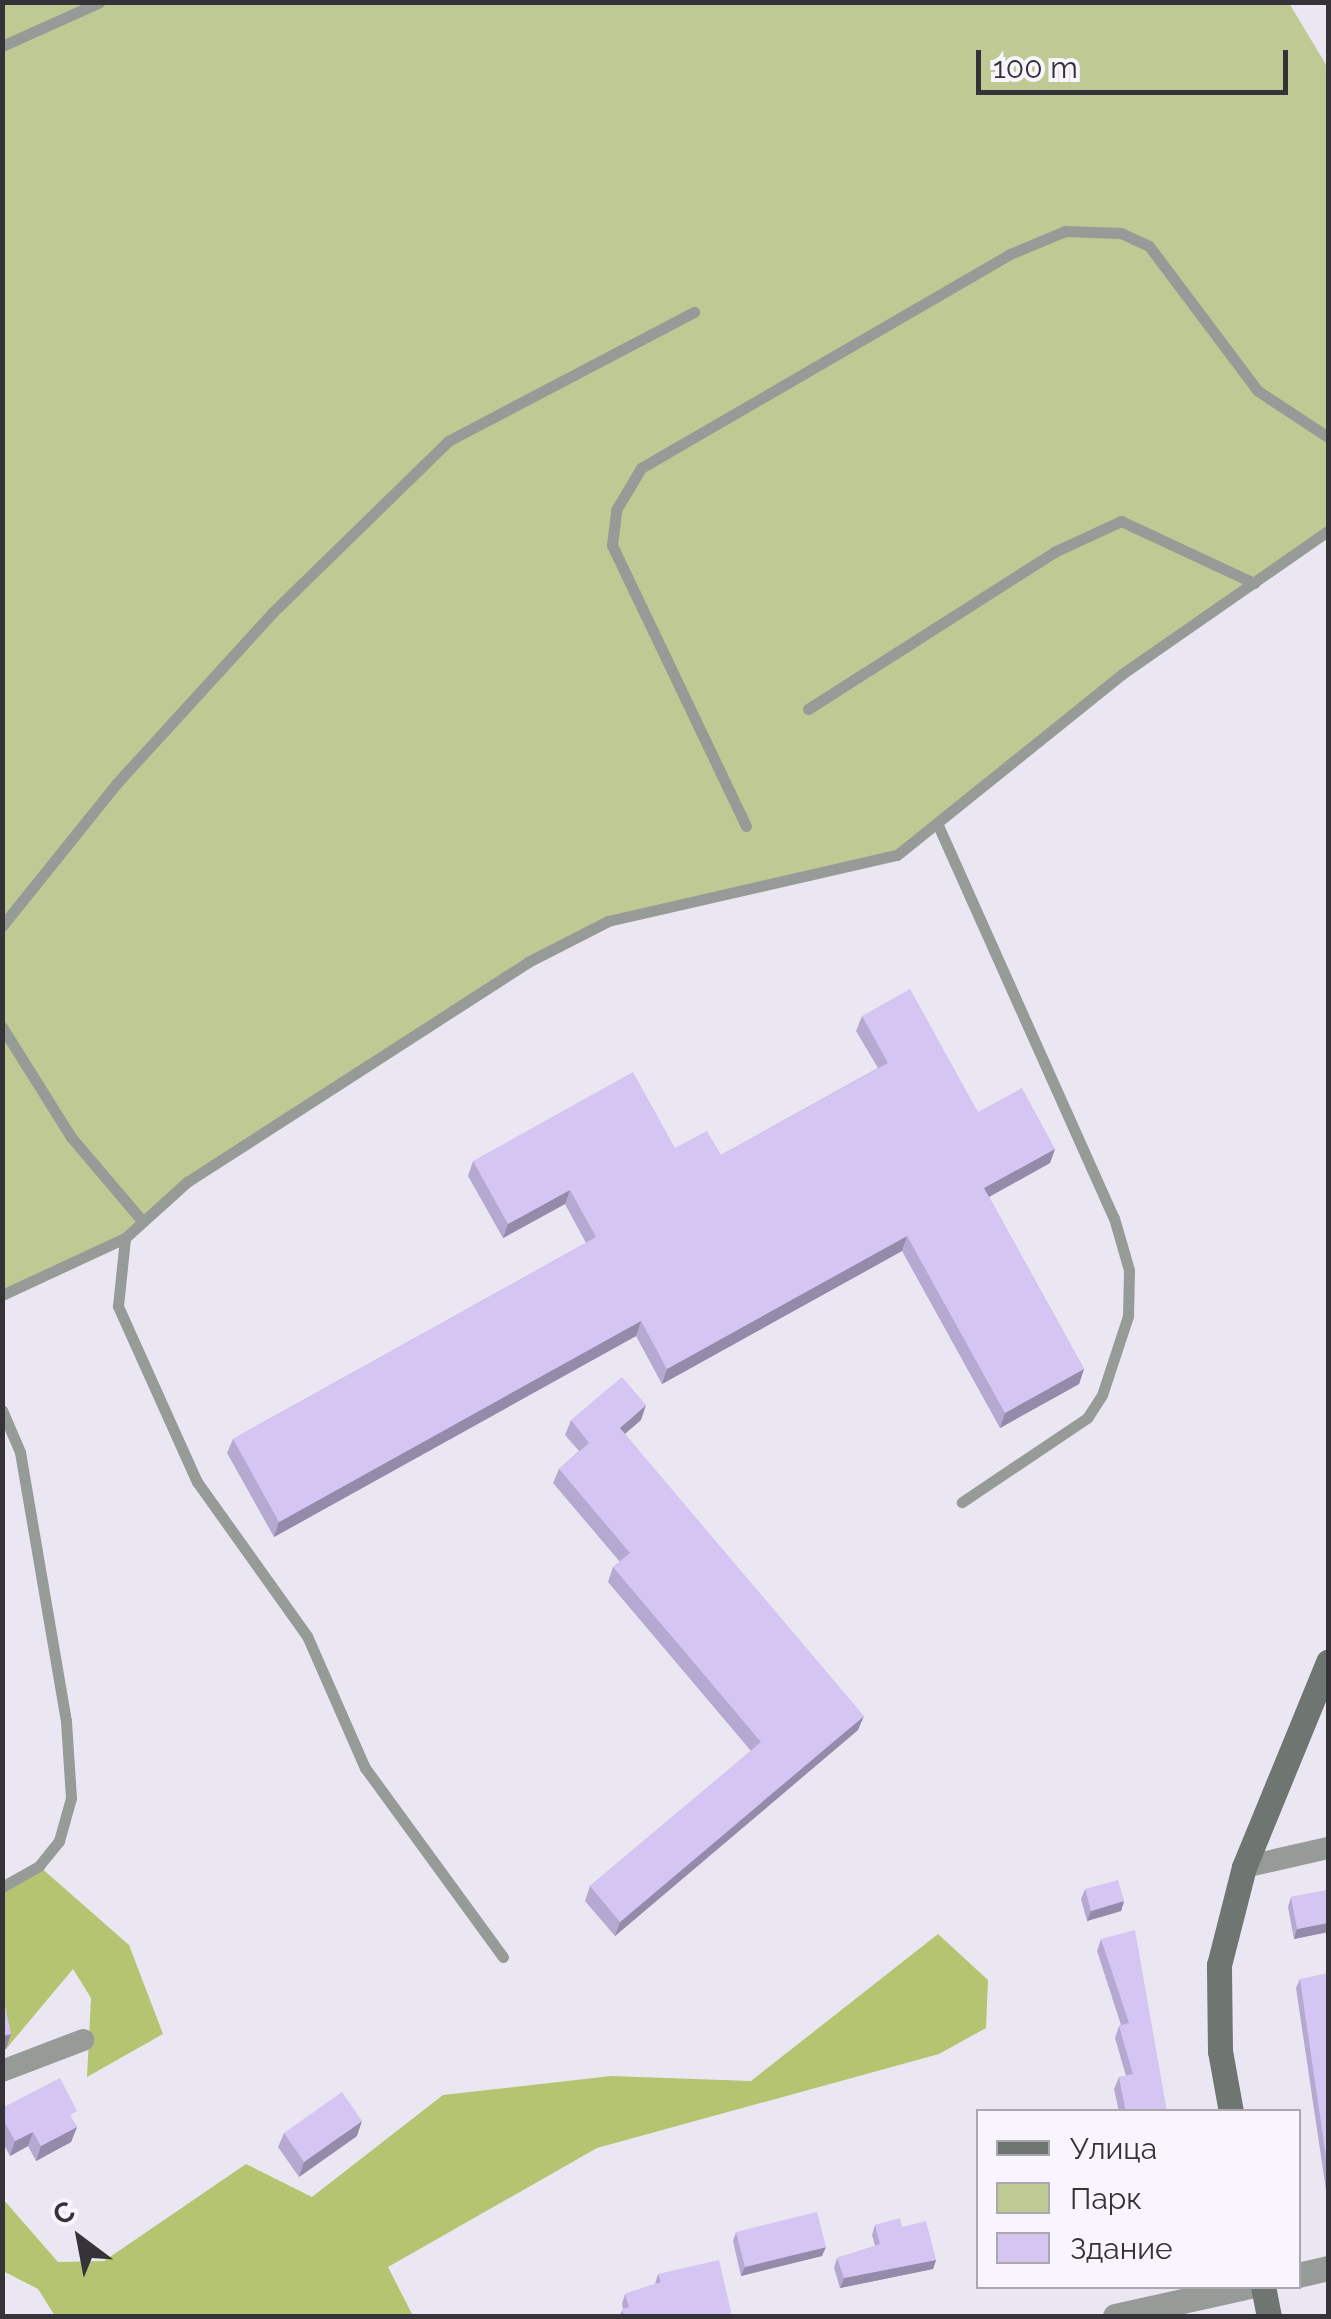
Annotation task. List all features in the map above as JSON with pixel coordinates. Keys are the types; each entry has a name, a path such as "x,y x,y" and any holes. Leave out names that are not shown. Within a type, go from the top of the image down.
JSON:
{"main road":[{"path":"1230,2109 1220,2052 1218,1965 1244,1867 1328,1662"},
{"path":"1264,2289 1269,2316"}],"street":[{"path":"1244,1867 1328,1848"},
{"path":"2,2070 83,2040"},
{"path":"1301,2274 1328,2268"},
{"path":"1115,2316 1236,2289"}],"lane":[{"path":"2,46 100,2"},
{"path":"746,826 612,544 616,510 641,468 1010,254 1065,231 1121,232 1149,246 1258,391 1328,437"},
{"path":"2,926 116,784 272,614 448,441 694,312"},
{"path":"808,709 1054,552 1120,521 1254,584"},
{"path":"2,1295 125,1238 188,1182 528,962 608,921 897,856 1122,674 1328,530"},
{"path":"937,823 1114,1218 1129,1270 1128,1316 1102,1394 1086,1418 962,1502"},
{"path":"2,1026 72,1137 143,1222"},
{"path":"125,1238 118,1306 197,1482 307,1636 366,1768 503,1957"},
{"path":"2,1410 20,1452 66,1721 71,1798 59,1840 40,1866 2,1888"}],"green space":[{"path":"2,3 1289,3 1328,68 1328,531 1122,674 897,855 608,921 528,962 188,1182 125,1238 3,1295"},
{"path":"39,1866 129,1945 163,2034 87,2077 91,1998 73,1969 6,2049 2,1888"},
{"path":"938,1934 988,1980 986,2028 939,2054 597,2148 388,2267 413,2316 55,2316 38,2289 3,2271 3,2199 58,2262 104,2261 246,2164 312,2197 443,2095 611,2076 751,2081"}],"building":[{"path":"910,989 978,1112 1022,1088 1055,1149 984,1188 1084,1369 1005,1413 907,1236 667,1369 641,1321 279,1522 233,1439 596,1237 570,1190 508,1224 473,1161 633,1072 675,1148 707,1131 721,1155 888,1063 862,1016"},
{"path":"622,1377 646,1405 620,1428 864,1716 620,1922 590,1886 761,1742 613,1567 630,1553 559,1469 589,1443 571,1420"},
{"path":"1118,1880 1124,1901 1091,1911 1085,1889"},
{"path":"1328,1890 1328,1923 1297,1929 1291,1897"},
{"path":"1135,1930 1166,2109 1125,2109 1119,2077 1133,2074 1119,2026 1129,2023 1101,1939"},
{"path":"1328,1973 1328,2171 1300,1979"},
{"path":"2,1991 11,2034 2,2036"},
{"path":"60,2078 77,2111 70,2115 77,2127 41,2146 33,2132 15,2141 2,2117 2,2108"},
{"path":"342,2092 362,2121 304,2162 284,2133"},
{"path":"817,2212 826,2247 745,2267 736,2232"},
{"path":"900,2218 902,2227 926,2221 936,2260 844,2278 837,2258 880,2244 875,2225"},
{"path":"719,2260 732,2316 624,2316 622,2309 629,2307 625,2294 661,2282 658,2274"}]}
